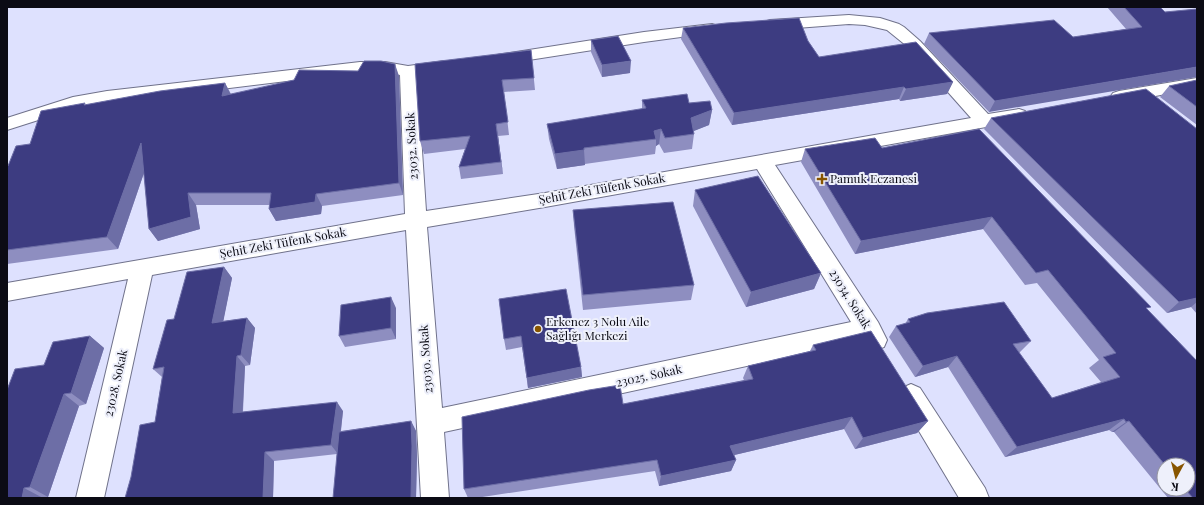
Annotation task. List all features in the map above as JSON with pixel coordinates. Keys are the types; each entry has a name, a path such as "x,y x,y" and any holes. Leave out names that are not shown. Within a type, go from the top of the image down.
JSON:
{"street":[{"path":"754,26 852,20 877,22 893,27 914,44 978,128"},
{"path":"485,61 644,37 731,27"},
{"path":"7,124 73,103 122,95 360,67 385,67 408,71 462,64"},
{"name":"23032. Sokak","path":"408,71 416,221"},
{"path":"1101,100 1197,83"},
{"path":"1141,93 1160,108"},
{"name":"Şehit Zeki Tüfenk Sokak","path":"7,292 545,200 762,160 978,128 1039,111"},
{"name":"23034. Sokak","path":"762,160 885,355"},
{"name":"23030. Sokak","path":"416,221 436,498"},
{"name":"23028. Sokak","path":"90,498 142,268"},
{"name":"23025. Sokak","path":"430,423 868,329"},
{"path":"901,381 975,498"}],"building":[{"path":"1124,7 1160,7 1165,12 1197,9 1197,67 995,101 929,33 1054,20 1073,37 1142,27"},
{"path":"799,18 808,41 819,57 916,42 953,82 906,89 904,87 734,113 683,28 726,23"},
{"path":"618,36 631,61 602,65 591,40"},
{"path":"531,50 534,78 502,80 508,122 496,124 501,162 459,167 470,136 420,141 415,64"},
{"path":"364,61 381,61 395,64 399,183 316,194 315,202 269,209 271,193 188,193 191,217 149,229 141,143 107,237 7,250 7,166 16,146 30,144 41,111 85,103 84,105 160,91 225,83 222,96 294,80 299,70 358,71"},
{"path":"1197,80 1197,107 1169,86"},
{"path":"1146,89 1197,129 1197,298 1179,302 991,118"},
{"path":"687,94 689,103 710,101 712,110 691,118 694,134 665,138 661,129 654,131 656,139 584,148 584,150 555,154 547,124 646,108 642,100"},
{"path":"979,129 1151,307 1146,308 1197,361 1197,498 1192,497 1196,497 1196,457 1158,457 1129,421 1126,422 1124,419 1017,447 957,356 923,366 896,326 910,322 908,319 927,313 1004,302 1031,341 1013,344 1052,398 1120,377 1103,357 1116,353 1048,270 1036,273 992,217 861,241 805,149 875,138 882,148"},
{"path":"758,176 821,273 751,292 695,190"},
{"path":"673,202 694,285 583,295 573,210"},
{"path":"224,267 212,323 247,318 241,355 237,356 233,413 337,402 331,445 265,452 263,498 125,498 131,477 140,425 155,422 164,367 153,369 167,320 174,319 187,272"},
{"name":"Erkenez 3 Nolu Aile Sağlığı Merkezi","path":"566,289 581,367 527,378 521,336 504,339 499,299"},
{"path":"391,297 391,328 339,336 341,305"},
{"path":"871,331 928,421 863,438 852,417 730,446 736,460 661,476 657,460 464,489 462,417 589,390 620,385 623,404 753,379 748,366 816,350 813,345"},
{"path":"90,336 71,393 64,394 30,487 24,488 22,498 7,498 7,390 15,369 44,365 53,342"},
{"path":"411,421 411,498 333,498 339,432"}],"place":[{"name":"Pamuk Eczanesi","path":"822,179"},
{"name":"Erkenez 3 Nolu Aile Sağlığı Merkezi","path":"538,329"}]}
